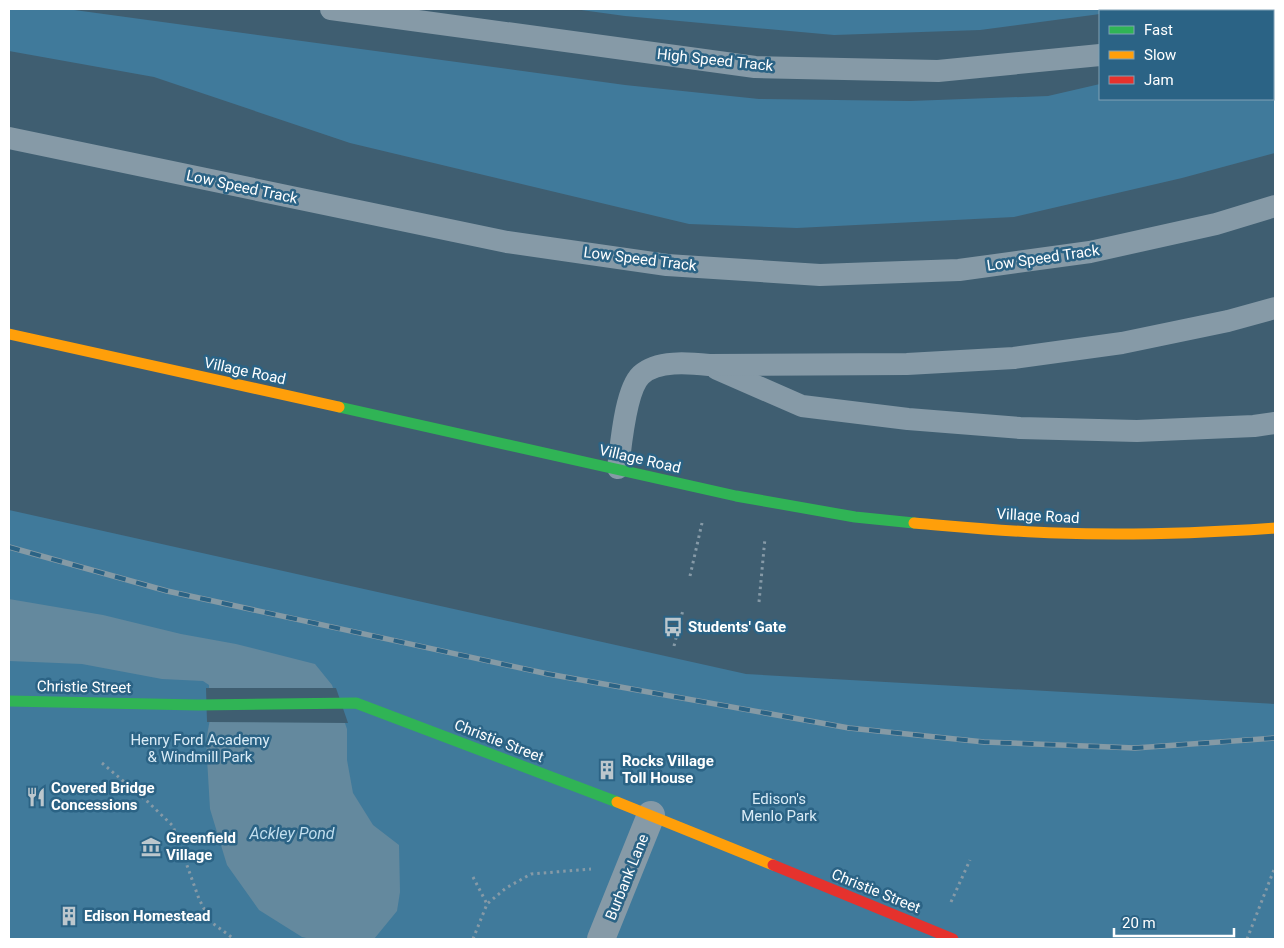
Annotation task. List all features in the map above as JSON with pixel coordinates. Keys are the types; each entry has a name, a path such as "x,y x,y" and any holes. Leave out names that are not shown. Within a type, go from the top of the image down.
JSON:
{"street":[{"name":"Village Road","path":"9,334 618,468 708,491 857,517 1047,533 1143,534 1231,532 1275,528"},
{"name":"Christie Street","path":"9,701 198,705 356,703 652,815 953,939"},
{"name":"Burbank Lane","path":"602,939 652,815"}],"lane":[{"name":"High Speed Track","path":"331,9 755,67 938,70 1099,55"},
{"name":"Low Speed Track","path":"9,138 507,242 667,265 820,275 959,270 1090,252 1216,224 1275,206"},
{"path":"618,468 631,390 642,374 662,365 685,362 709,365 907,364 1014,358 1122,343 1228,321 1275,308"},
{"path":"709,365 802,406 908,418 1020,428 1137,431 1254,426 1275,423"}],"path":[{"path":"759,602 769,502"},
{"path":"690,576 703,517"},
{"path":"674,646 683,610"},
{"path":"102,763 173,826 199,900 211,922 234,939"},
{"path":"937,932 970,860"},
{"path":"1246,939 1275,867"},
{"path":"473,939 487,904 506,888 531,874 596,869"},
{"path":"473,877 487,904"}],"green space":[{"path":"9,9 67,9 625,85 759,99 910,101 1048,96 1099,84 1099,100 1274,100 1275,44 1275,153 1182,178 1014,217 797,228 689,224 350,143 154,77 9,51"},
{"path":"574,9 1135,9 1099,10 1099,14 980,30 834,35 625,16"},
{"path":"9,510 746,674 1275,704 1275,939 9,939"}],"water":[{"name":"Ackley Pond","path":"9,599 103,615 181,634 236,644 315,664 332,685 347,729 347,760 353,793 373,825 399,845 400,892 397,911 374,939 311,939 302,937 259,910 227,865 210,809 206,741 210,719 209,685 203,681 162,679 82,664 9,661"}],"pier":[{"path":"206,688 336,688 348,723 207,722"}],"railway":[{"path":"9,547 167,591 548,674 849,728 984,742 1135,748 1275,738"}],"traffic: fast":[{"path":"339,407 736,496 855,517 914,523"},
{"path":"9,701 198,705 356,703 617,802"}],"traffic: slow":[{"path":"9,334 339,407"},
{"path":"914,523 1085,534 1167,534 1275,528"},
{"path":"617,802 773,865"}],"traffic: jam":[{"path":"773,865 953,939"}],"place":[{"name":"Students' Gate","path":"673,627"},
{"name":"Rocks Village Toll House","path":"607,770"},
{"name":"Covered Bridge Concessions","path":"36,797"},
{"name":"Greenfield Village","path":"151,847"},
{"name":"Edison Homestead","path":"69,916"}],"park label":[{"name":"Henry Ford Academy & Windmill Park","path":"200,748"},
{"name":"Edison's Menlo Park","path":"779,808"}]}
